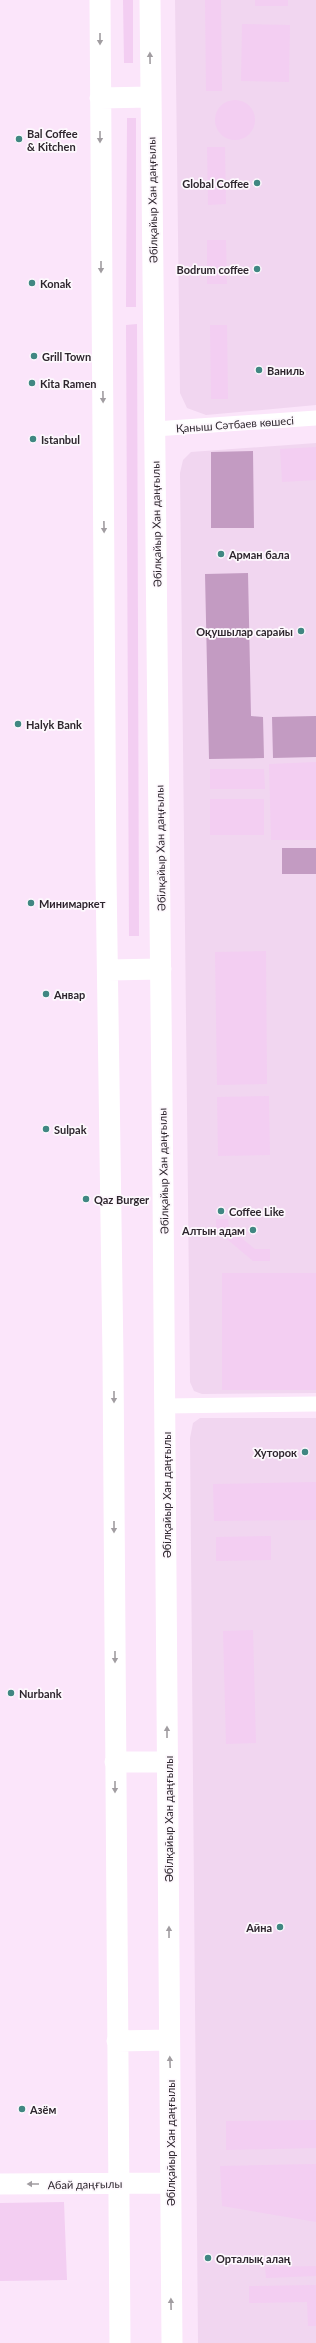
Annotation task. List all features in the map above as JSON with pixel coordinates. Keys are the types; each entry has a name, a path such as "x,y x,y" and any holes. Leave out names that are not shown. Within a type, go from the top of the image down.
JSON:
{"main road":[{"path":"100,0 106,867 109,970 120,2343"},
{"name":"Әбілқайыр Хан даңғылы","path":"150,0 161,969 172,2343"},
{"path":"100,98 150,97"},
{"path":"109,970 161,969"},
{"path":"115,1762 168,1762"},
{"path":"117,2041 169,2040"},
{"name":"Абай даңғылы","path":"0,2184 170,2183"}],"street":[{"name":"Қаныш Сәтбаев көшесі","path":"154,429 316,418"},
{"path":"165,1406 316,1404"}],"shaded area":[{"path":"123,0 133,0 133,63 124,63"},
{"path":"175,0 316,0 316,405 206,415 187,408 180,393"},
{"path":"205,0 221,0 222,91 206,91"},
{"path":"255,0 288,0 288,6 255,6"},
{"path":"242,24 290,25 289,82 241,81"},
{"path":"235,100 243,102 249,106 253,112 255,120 253,128 249,134 243,138 235,140 227,138 221,134 217,128 215,120 217,112 221,106 227,102"},
{"path":"127,118 136,118 136,307 126,307"},
{"path":"207,147 225,147 226,204 208,205"},
{"path":"207,240 226,240 227,284 207,284"},
{"path":"137,324 139,936 129,936 126,325"},
{"path":"210,325 227,325 228,399 211,399"},
{"path":"316,443 316,1393 202,1394 194,1391 190,1382 180,473 183,460 191,452"},
{"path":"316,447 316,480 282,482 280,449"},
{"path":"253,451 254,528 211,528 211,452"},
{"path":"248,573 251,716 263,717 264,758 209,759 205,574"},
{"path":"316,716 316,757 273,758 272,717"},
{"path":"316,762 316,840 271,840 269,764"},
{"path":"210,769 264,769 265,789 210,789"},
{"path":"210,799 264,799 264,835 210,835"},
{"path":"282,848 316,848 316,874 282,874"},
{"path":"266,951 267,1084 217,1085 215,952"},
{"path":"269,1096 270,1155 218,1156 217,1097"},
{"path":"216,1219 228,1219 229,1228 255,1249 270,1249 270,1261 253,1261 216,1230"},
{"path":"222,1273 316,1273 316,1390 222,1390"},
{"path":"200,1418 316,1418 316,2343 198,2343 190,1438 193,1423"},
{"path":"316,1482 316,1520 214,1521 213,1484"},
{"path":"271,1536 271,1560 216,1561 216,1537"},
{"path":"253,1630 256,1743 226,1744 223,1631"},
{"path":"316,2120 316,2148 226,2150 226,2121"},
{"path":"316,2164 316,2222 222,2206 220,2166"},
{"path":"64,2202 67,2280 0,2281 0,2203"},
{"path":"316,2266 316,2276 266,2278 265,2267"},
{"path":"316,2285 316,2326 308,2326 307,2302 249,2303 249,2286"}],"place":[{"name":"Bal Coffee & Kitchen","path":"19,139"},
{"name":"Global Coffee","path":"257,183"},
{"name":"Bodrum coffee","path":"257,269"},
{"name":"Konak","path":"32,283"},
{"name":"Grill Town","path":"34,356"},
{"name":"Ваниль","path":"259,370"},
{"name":"Kita Ramen","path":"32,383"},
{"name":"Istanbul","path":"33,439"},
{"name":"Арман бала","path":"221,554"},
{"name":"Оқушылар сарайы","path":"301,631"},
{"name":"Halyk Bank","path":"18,724"},
{"name":"Минимаркет","path":"31,903"},
{"name":"Анвар","path":"46,994"},
{"name":"Sulpak","path":"46,1129"},
{"name":"Qaz Burger","path":"86,1199"},
{"name":"Coffee Like","path":"221,1211"},
{"name":"Алтын адам","path":"253,1230"},
{"name":"Хуторок","path":"305,1452"},
{"name":"Nurbank","path":"11,1693"},
{"name":"Айна","path":"280,1927"},
{"name":"Азём","path":"22,2109"},
{"name":"Орталық алаң","path":"208,2258"}]}
